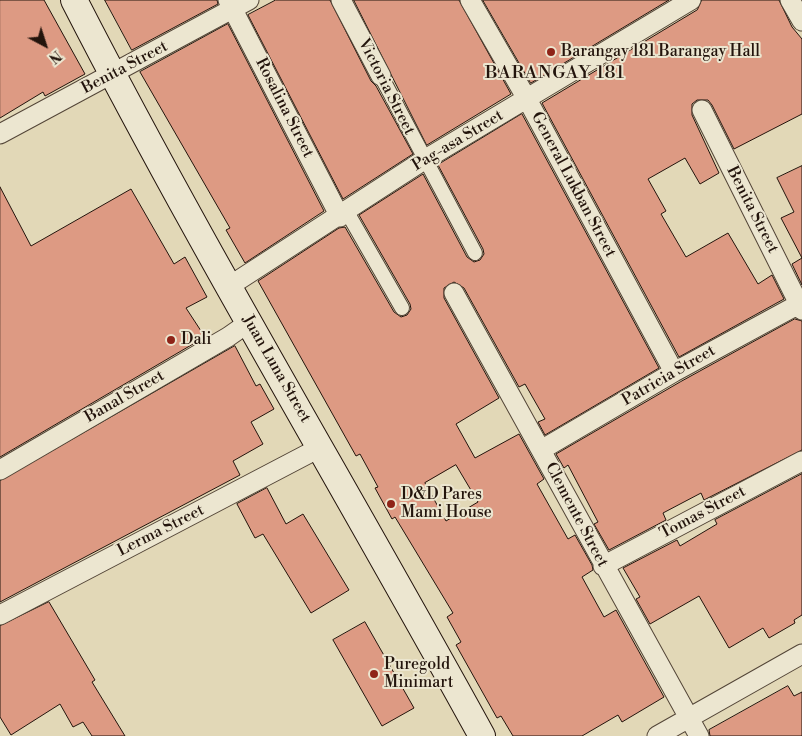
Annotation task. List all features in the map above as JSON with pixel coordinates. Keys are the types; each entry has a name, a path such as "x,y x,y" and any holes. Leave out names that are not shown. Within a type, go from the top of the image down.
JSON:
{"main road":[{"name":"Juan Luna Street","path":"74,0 112,75 228,288 321,447 482,736"}],"street":[{"name":"Victoria Street","path":"341,0 424,160 475,253"},
{"name":"General Lukban Street","path":"470,0 527,99 674,372"},
{"name":"Pag-asa Street","path":"228,288 343,215 424,160 691,0"},
{"path":"790,0 802,20"},
{"name":"Benita Street","path":"0,134 112,75 237,3"},
{"name":"Rosalina Street","path":"237,3 343,215"},
{"name":"Benita Street","path":"702,110 800,307"},
{"path":"343,215 402,308"},
{"name":"Clemente Street","path":"454,293 603,566 699,736"},
{"name":"Patricia Street","path":"541,450 674,372 800,307"},
{"name":"Banal Street","path":"0,470 228,337 248,323"},
{"name":"Lerma Street","path":"0,615 321,447"},
{"name":"Tomas Street","path":"603,566 802,460"},
{"path":"657,736 689,720 802,654"}],"building":[{"path":"0,0 44,0 85,74 45,96 43,92 0,118"},
{"path":"105,0 217,0 218,4 132,50"},
{"path":"276,0 330,0 371,81 376,86 413,154 343,199 248,15"},
{"path":"354,0 459,0 511,94 427,145"},
{"path":"483,0 669,0 531,83"},
{"path":"702,0 779,0 792,27 802,39 802,114 734,149 712,105 708,100 697,100 692,104 692,115 719,173 700,184 685,158 648,179 666,211 661,214 686,257 728,233 758,284 772,275 784,299 679,357 542,103 697,10"},
{"path":"228,24 324,211 245,263 226,230 230,228 140,72"},
{"path":"522,114 659,368 545,435 538,422 545,419 525,384 519,387 464,288 454,282 444,288 444,298 499,398 456,424 475,458 519,434 544,479 537,484 568,539 575,535 592,565 593,570 582,577 604,617 616,610 664,697 622,722 618,715 582,736 513,736 501,716 497,718 456,645 461,642 447,617 453,613 395,517 392,519 375,488 378,487 360,454 356,456 258,281 339,228 345,227 394,312 401,317 407,315 411,309 410,304 359,215 423,174 467,257 474,262 480,260 484,254 483,249 438,165","holes":["456,465 478,502 446,521 425,483"]},
{"path":"802,166 802,258 781,218 794,212 777,178"},
{"path":"0,187 31,246 131,189 174,264 185,257 207,297 186,308 205,337 0,457"},
{"path":"802,258 802,285 792,264"},
{"path":"795,319 802,321 802,450 704,500 701,493 663,513 666,520 609,550 594,524 598,522 568,465 564,468 556,454 680,382"},
{"path":"235,346 256,386 260,384 274,409 251,422 263,444 233,461 240,475 0,602 0,481"},
{"path":"802,474 802,615 794,620 795,623 769,638 763,628 729,648 699,596 650,624 636,599 640,597 623,568 677,540 680,546 717,524 715,520"},
{"path":"267,488 286,524 303,514 349,590 311,613 263,534 255,538 237,504"},
{"path":"49,602 95,680 92,682 125,736 92,736 83,722 73,727 60,704 11,735 0,717 0,626"},
{"name":"Puregold Minimart","path":"365,622 414,708 382,726 333,640"},
{"path":"788,686 794,696 802,692 802,736 710,736 709,730"}],"place":[{"name":"Barangay 181 Barangay Hall","path":"551,52"},
{"name":"Dali","path":"171,340"},
{"name":"D&D Pares Mami House","path":"391,504"},
{"name":"Puregold Minimart","path":"374,674"}],"district":[{"name":"BARANGAY 181","path":"555,74"}]}
